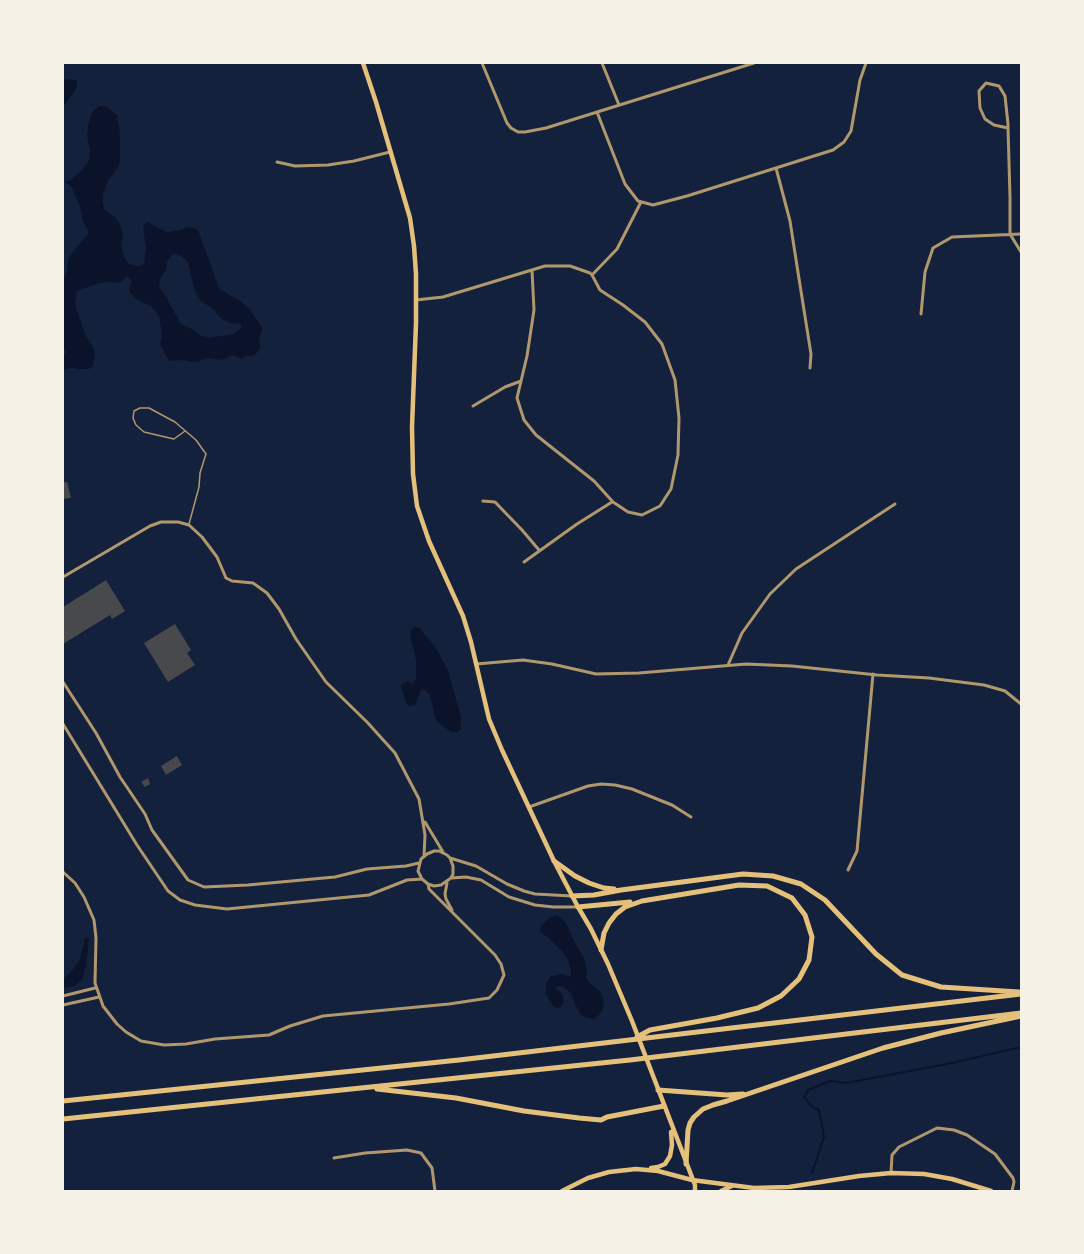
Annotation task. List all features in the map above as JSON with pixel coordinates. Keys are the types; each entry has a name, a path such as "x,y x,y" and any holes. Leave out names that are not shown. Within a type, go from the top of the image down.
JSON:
{"highway":[{"path":"554,861 589,883 621,890"},
{"path":"572,896 594,895 743,874 773,876 801,884 825,900 876,954 902,975 941,987 1021,993"},
{"path":"578,907 642,901 739,885 767,886 792,898 805,915 812,938 809,960 799,979 781,996 758,1008 650,1030 633,1040"},
{"path":"601,950 604,933 609,923 625,907 642,901"},
{"path":"63,1101 314,1076 1021,993"},
{"path":"63,1119 630,1060 1021,1015"},
{"path":"686,1164 690,1123 703,1109 883,1048 1021,1015"},
{"path":"363,1088 456,1098 524,1111 602,1120 607,1117 664,1106"},
{"path":"657,1090 727,1095 751,1093"}],"main road":[{"path":"363,63 410,218 414,246 416,300 412,427 413,474 417,506 429,540 463,615 489,719 554,861 601,950 632,1021 695,1191"},
{"path":"562,1191 599,1175 658,1167 665,1164 670,1156 672,1145 671,1126"},
{"path":"636,1169 658,1171 692,1180 754,1188 789,1187 891,1173 924,1174 991,1191"},
{"path":"721,1191 735,1185"}],"street":[{"path":"482,63 507,123 518,132 532,132 754,63"},
{"path":"602,63 619,105"},
{"path":"735,63 739,68"},
{"path":"597,112 625,184 638,201 653,205 833,150 844,142 851,131 860,80 866,63"},
{"path":"1008,128 994,125 985,119 980,108 979,91 986,83 999,86 1005,96 1008,128 1010,234 1021,252"},
{"path":"278,162 295,166 328,165 390,152"},
{"path":"776,168 790,221 811,354 810,368"},
{"path":"592,275 617,249 641,202"},
{"path":"921,314 925,272 933,248 952,237 1021,234"},
{"path":"416,300 442,297 545,266 570,266 590,273 600,290 645,322 662,344 675,380 679,418 678,455 671,489 660,506 642,515 628,512 612,502 594,481 536,435 524,420 517,398 528,356 534,310 532,270"},
{"path":"473,406 505,387 521,381"},
{"path":"483,501 495,502 539,550"},
{"path":"524,562 612,502"},
{"path":"728,665 742,633 770,594 796,569 896,504"},
{"path":"63,577 150,526 161,522 178,522 189,525 202,537 217,557 226,578 253,584 267,593 326,682 392,748 419,799 424,820 424,856"},
{"path":"476,664 523,660 596,674 639,673 746,664 792,666 984,685 1005,692 1021,704"},
{"path":"848,870 857,851 873,674"},
{"path":"63,682 96,733 120,777 141,807 152,830 188,880 204,887 335,877 367,869 406,866 419,862 424,856 434,851 443,852"},
{"path":"63,724 137,845 168,891 180,900 195,905 227,909 369,895 407,880 422,879"},
{"path":"529,807 588,786 601,784 632,789 672,805 692,817"},
{"path":"424,820 443,852 450,858 476,866 524,891 535,894 572,896"},
{"path":"419,862 418,871 422,879 434,886 441,885 451,878 453,866 450,858"},
{"path":"63,872 75,883 94,920 95,988 109,1015 126,1032 141,1041 174,1046 215,1039 269,1035 323,1016 489,998 497,990 504,975 501,964 495,955 429,889 428,884"},
{"path":"451,878 466,876 481,880 509,897 535,905 578,907"},
{"path":"447,882 446,899 455,915"},
{"path":"63,996 95,988"},
{"path":"63,1005 99,997"},
{"path":"891,1173 892,1155 899,1147 937,1128 954,1130 968,1135 995,1154 1013,1178 1012,1191"},
{"path":"334,1158 407,1150 421,1154 432,1168 435,1191"}],"lane":[{"path":"185,431 174,439 144,432 136,425 133,418 134,411 149,408 174,422 185,431 196,440 206,454 189,525"}],"water":[{"path":"63,79 76,80 77,87 63,107"},
{"path":"100,106 107,107 117,115 120,133 120,163 109,179 103,194 103,204 105,210 116,218 120,225 123,237 121,245 125,259 129,264 139,266 144,264 146,247 143,228 146,222 167,232 187,227 198,230 219,288 250,309 262,328 259,338 260,348 256,354 242,359 233,355 222,360 206,358 193,362 171,361 160,344 162,334 159,316 151,306 136,299 130,293 129,287 132,282 127,277 119,283 99,283 77,291 75,303 95,355 93,365 89,369 73,368 63,371 63,356 66,352 63,347 63,279 67,272 68,260 88,234 80,206 71,186 65,182 71,180 82,170 89,160 87,135 93,111","holes":["172,254 177,254 189,265 194,289 199,299 222,319 240,324 241,328 233,334 208,338 181,324 159,287 167,262"]},
{"path":"414,627 420,628 429,639 448,671 461,717 461,729 458,732 451,732 435,718 431,698 424,689 421,690 415,705 409,706 406,702 402,684 407,681 412,684 416,679 416,660 410,636"},
{"path":"557,915 565,921 584,958 588,981 601,993 603,998 604,1007 595,1019 586,1018 580,1014 570,992 563,987 557,986 556,989 563,994 564,1002 561,1007 553,1006 546,994 546,984 551,976 571,975 567,958 540,930 544,923"},
{"path":"88,937 86,967 82,980 75,986 63,988 63,979 79,961 85,939"}],"building":[{"path":"63,482 67,482 71,498 63,499"},
{"path":"106,580 125,611 112,619 110,615 63,644 63,607"},
{"path":"175,624 191,650 187,653 195,665 168,682 144,643"},
{"path":"177,756 182,765 166,775 161,766"},
{"path":"148,778 150,784 145,787 141,782"}],"waterway":[{"path":"812,1173 824,1137 819,1110 812,1107 804,1097 808,1090 830,1081 846,1083 1021,1047"}]}
